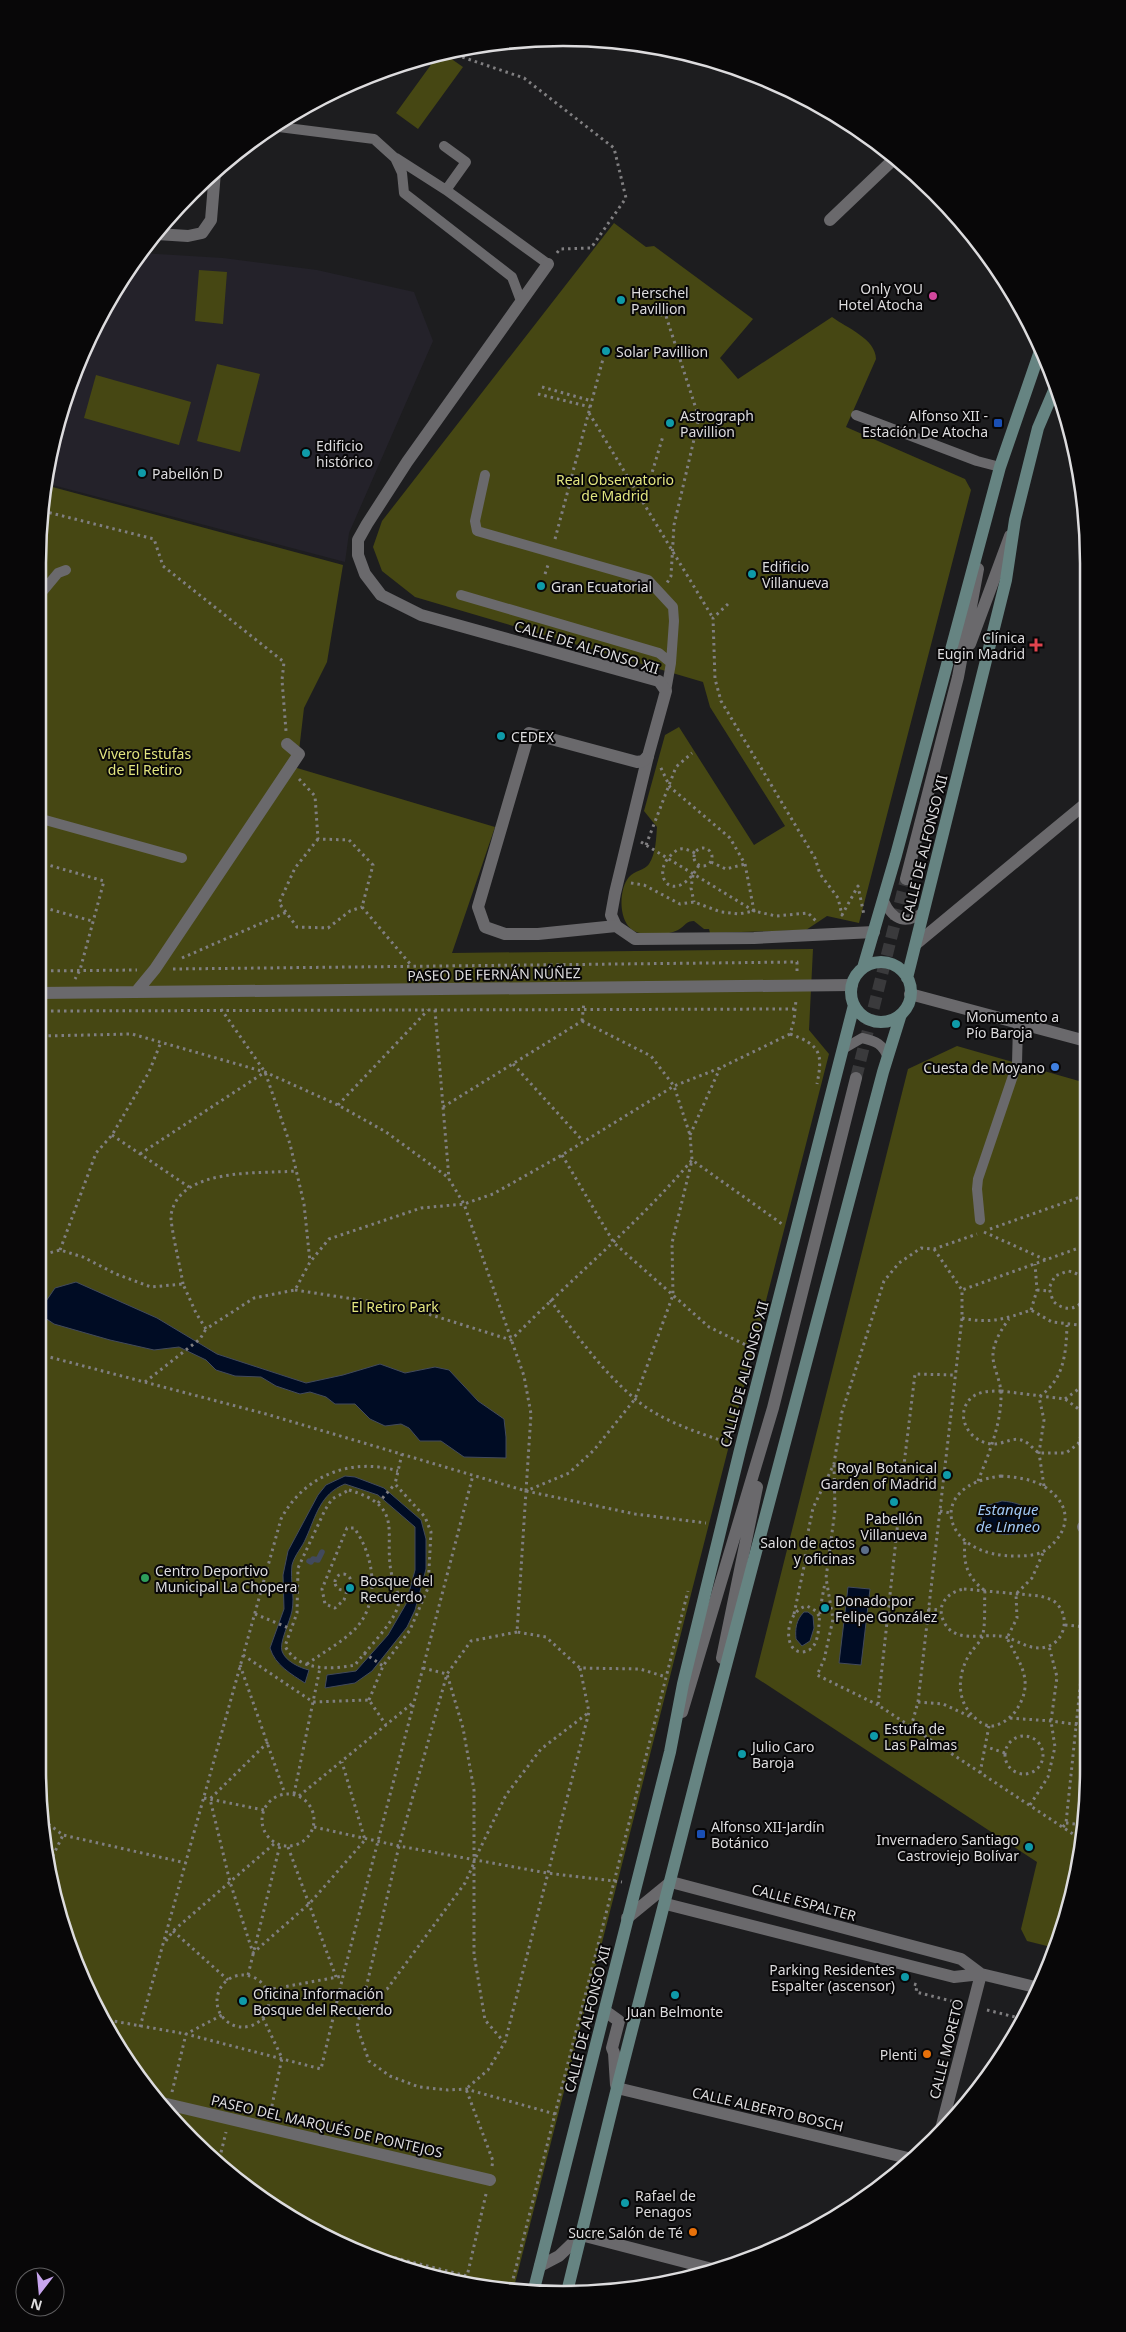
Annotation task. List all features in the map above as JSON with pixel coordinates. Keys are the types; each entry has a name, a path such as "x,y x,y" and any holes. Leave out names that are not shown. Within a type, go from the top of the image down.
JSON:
{"main road":[{"name":"CALLE DE ALFONSO XII","path":"535,2285 670,1752 683,1684 740,1450 854,1005 851,996 852,985 856,976 863,968 884,901 1000,467 1037,359"},
{"name":"CALLE DE ALFONSO XII","path":"569,2286 702,1756 888,1058 902,1014 908,1006 910,994 907,978 1006,580 1015,520 1038,428 1052,397"},
{"path":"863,968 874,963 887,963 901,970 907,978"},
{"path":"854,1005 862,1016 874,1021 887,1021 902,1014"}],"street":[{"path":"830,220 890,162"},
{"path":"164,234 188,236 202,233 211,220 213,183"},
{"name":"CALLE DE ALFONSO XII","path":"548,264 366,524 358,540 358,555 365,574 381,596 421,615 660,682 666,691 648,756 618,882 611,915 616,926"},
{"name":"CALLE DE ALFONSO XII","path":"906,879 958,677 988,512"},
{"name":"CALLE DE ALFONSO XII","path":"958,677 1015,520"},
{"path":"648,756 643,761 636,762 529,733 478,907 484,927 505,934 538,934 616,926 635,939 754,938 874,932"},
{"path":"136,992 156,969 299,754 287,744"},
{"path":"916,944 1080,808"},
{"name":"PASEO DE FERNÁN NÚÑEZ","path":"46,993 852,985"},
{"path":"910,994 1080,1039"},
{"name":"CALLE DE ALFONSO XII","path":"670,1752 773,1408 856,1078"},
{"name":"CALLE DE ALFONSO XII","path":"702,1756 773,1408"},
{"path":"627,1918 671,1882"},
{"name":"CALLE ESPALTER","path":"671,1882 961,1959 980,1974"},
{"name":"CALLE ESPALTER","path":"666,1904 954,1977 980,1974 1031,1986"},
{"name":"CALLE MORETO","path":"944,2118 980,1974"},
{"path":"605,2011 618,2021 612,2048 617,2088"},
{"name":"CALLE ALBERTO BOSCH","path":"617,2088 905,2157"},
{"name":"PASEO DEL MARQUÉS DE PONTEJOS","path":"169,2104 490,2180"},
{"path":"540,2266 559,2256 581,2235 702,2266"}],"lane":[{"path":"285,128 374,139 396,158 446,190 548,264"},
{"path":"444,146 466,162 446,190"},
{"path":"396,158 402,173 404,193 512,277 521,301"},
{"path":"856,416 977,461 1000,467"},
{"path":"485,474 475,520 478,530 648,580 673,606 674,622 671,663 666,691"},
{"path":"46,587 58,573 66,570"},
{"path":"461,595 659,653 671,663"},
{"path":"46,820 182,858"},
{"path":"884,901 890,912 901,919 914,918 924,911"},
{"path":"980,1220 977,1189 978,1178 1017,1064 1018,1023"},
{"path":"842,1049 862,1038 878,1042 888,1058"}],"path":[{"path":"460,56 524,78 614,148 626,198 591,248 560,249 548,264"},
{"path":"641,310 666,316 699,418 674,525 671,576 662,595"},
{"path":"545,574 603,359"},
{"path":"542,387 592,400"},
{"path":"538,394 590,407"},
{"path":"589,413 712,618 715,679 721,701 815,858 820,874 838,898 842,915 858,886 862,911 866,919"},
{"path":"643,504 663,436"},
{"path":"49,513 154,539 164,566 284,662 282,680 287,744"},
{"path":"712,618 728,604"},
{"path":"646,845 676,767 692,753"},
{"path":"648,756 660,766 668,784 730,838 745,864 754,911"},
{"path":"289,768 315,796 318,839 295,868 280,903 297,927 328,928 350,911 362,908"},
{"path":"628,838 646,845 754,911 776,916 808,913 817,922 835,933"},
{"path":"318,839 349,840 373,865 362,908"},
{"path":"695,853 680,848 667,858 662,875 671,887 680,886 693,875 699,865"},
{"path":"701,848 706,848 712,853 711,862 705,866 699,865 695,861 695,853 701,848"},
{"path":"711,862 726,870 745,864"},
{"path":"46,864 104,881 80,970 67,993"},
{"path":"693,875 691,888 694,902"},
{"path":"618,882 644,885 680,904 694,902 721,912 739,914 754,911"},
{"path":"46,908 92,921"},
{"path":"362,908 412,965"},
{"path":"286,912 173,962 168,969 798,962 796,1010 790,1034 720,1068 674,1086 562,1155 493,1194 464,1204 421,1208 329,1239 310,1262 295,1290"},
{"path":"46,971 156,969"},
{"path":"582,1022 587,988"},
{"path":"222,991 220,1011 265,1072 290,1144 304,1204 310,1262"},
{"path":"338,1105 428,1010"},
{"path":"435,1010 449,1179"},
{"path":"46,1011 796,1010"},
{"path":"443,1107 582,1022"},
{"path":"526,1490 569,1473 594,1450 635,1399 673,1296 672,1243 692,1160 690,1136 674,1086 650,1056 582,1022"},
{"path":"46,1036 132,1034 265,1072 338,1105 386,1132 449,1179 464,1204 524,1376 531,1414 517,1632"},
{"path":"60,1250 96,1153 112,1135 149,1072 161,1042"},
{"path":"513,1064 583,1141"},
{"path":"690,1136 720,1068"},
{"path":"140,1154 265,1072"},
{"path":"112,1135 189,1187"},
{"path":"562,1155 614,1243 709,1326 750,1347"},
{"path":"692,1160 782,1224"},
{"path":"511,1340 550,1300 614,1243 671,1185 692,1160"},
{"path":"206,1329 196,1314 183,1284 171,1215 180,1193 212,1177 296,1171"},
{"path":"834,1464 813,1508 806,1542 805,1562 789,1630 790,1645 800,1652 813,1646 817,1638 836,1510 834,1464 842,1412 884,1281 899,1263 921,1248 934,1250 1080,1197"},
{"path":"984,1232 1046,1260"},
{"path":"962,1290 1080,1248"},
{"path":"46,1254 60,1250 83,1257 116,1274 151,1287 183,1284"},
{"path":"911,1727 916,1716 918,1702 962,1318 962,1290 934,1250"},
{"path":"1031,1310 1037,1290 1035,1264"},
{"path":"1080,1275 1068,1271 1055,1276 1051,1282 1049,1292 1053,1301 1058,1306 1071,1309 1080,1304"},
{"path":"145,1383 200,1339 206,1329 254,1298 295,1290 406,1307 511,1340"},
{"path":"1037,1290 1049,1292"},
{"path":"550,1300 593,1356 635,1399 683,1428 726,1442"},
{"path":"962,1318 975,1321 1008,1319 1031,1310"},
{"path":"1031,1310 1052,1322 1080,1326"},
{"path":"978,1481 993,1444 1000,1391 993,1356 996,1341 1008,1319"},
{"path":"1039,1397 1050,1389 1061,1372 1066,1350 1067,1325"},
{"path":"46,1356 266,1414 526,1490 635,1514 706,1523"},
{"path":"902,1481 915,1374 955,1375"},
{"path":"1065,1399 1080,1388"},
{"path":"1080,1410 1065,1399 1000,1391 982,1392 974,1396 968,1401 963,1414 966,1429 978,1439 993,1444 1013,1439 1024,1440 1039,1453 1066,1453 1078,1444 1080,1440"},
{"path":"1039,1397 1044,1420 1039,1453 1044,1486"},
{"path":"378,1503 395,1484 402,1454"},
{"path":"140,2027 281,1519 297,1496 324,1476 351,1466 366,1465 398,1472"},
{"path":"112,2020 186,2034 321,2068 338,1993 473,1475"},
{"path":"1007,1638 1017,1618 1016,1594 1032,1578 1043,1553 1060,1536 1066,1524 1065,1514 1059,1501 1044,1486 1031,1481 1001,1476 978,1481 966,1488 954,1502 951,1513 952,1525 965,1542 982,1551 1003,1557 1043,1553"},
{"path":"370,1700 383,1666 410,1630 428,1588 431,1532 425,1517 395,1484"},
{"path":"349,1490 378,1503 390,1524 392,1575 398,1594 398,1605 392,1618 355,1665 320,1668 306,1664 290,1655 286,1646 297,1613 298,1568 324,1510 332,1499 349,1490"},
{"path":"940,1511 951,1513"},
{"path":"878,1705 898,1521"},
{"path":"306,1664 355,1629 366,1612 371,1599 373,1588 371,1573 363,1546 354,1528 347,1528 322,1588 324,1604 335,1608 344,1600 351,1583 348,1576 343,1574 338,1576 335,1582 337,1587 344,1590 348,1587"},
{"path":"965,1542 964,1553 968,1575 985,1591"},
{"path":"826,1578 832,1609 829,1642 817,1675 878,1705 1075,1835"},
{"path":"964,1589 1016,1594 1040,1596 1056,1603 1061,1609 1065,1624 1057,1641 1049,1646 1038,1648 1024,1646 999,1636 968,1636 951,1631 945,1625 941,1610 952,1592 964,1589"},
{"path":"976,1719 964,1703 960,1682 965,1662 982,1637 985,1591"},
{"path":"794,1614 800,1607 807,1606 812,1607 819,1616"},
{"path":"928,1609 941,1610"},
{"path":"255,1614 291,1629"},
{"path":"1065,1624 1080,1626"},
{"path":"466,2089 488,2070 505,2042 588,1712 580,1668 546,1637 517,1632 471,1641 447,1674 399,1846 357,2027 369,2061 390,2076 419,2087 448,2090 466,2089 555,2114"},
{"path":"1007,1638 1021,1663 1026,1682 1022,1698 1009,1718"},
{"path":"1030,1805 1048,1777 1055,1747 1051,1720 1057,1677 1049,1646"},
{"path":"364,1653 383,1666"},
{"path":"243,1655 313,1702 370,1700"},
{"path":"240,1665 285,1794"},
{"path":"294,1794 320,1668"},
{"path":"423,1668 447,1674"},
{"path":"580,1668 640,1670 666,1677"},
{"path":"447,1674 464,1728 474,1790 474,1954 485,2020 505,2042"},
{"path":"1063,1827 1066,1823 1080,1689"},
{"path":"370,1700 386,1725"},
{"path":"298,1796 342,1762 414,1701"},
{"path":"918,1702 943,1704 989,1726"},
{"path":"338,1993 363,2000 387,1989 465,1883 506,1795 542,1749 588,1712"},
{"path":"989,1726 1009,1718 1051,1720 1080,1725"},
{"path":"980,1773 989,1726"},
{"path":"1024,1736 1035,1740 1042,1750 1043,1756 1038,1768 1032,1772 1020,1774 1008,1766 1005,1753 1011,1741 1024,1736"},
{"path":"210,1800 268,1742"},
{"path":"984,1746 1005,1753"},
{"path":"342,1762 365,1840"},
{"path":"285,1794 294,1794 310,1806 313,1812 314,1827 304,1841 288,1847 275,1843 262,1826 264,1810 272,1799 285,1794"},
{"path":"204,1798 264,1810"},
{"path":"210,1800 230,1882 253,1953"},
{"path":"1066,1823 1076,1824"},
{"path":"50,1826 63,1835 186,1863"},
{"path":"314,1827 365,1840 547,1873 622,1882"},
{"path":"54,1854 63,1835"},
{"path":"253,1953 310,1903 365,1840"},
{"path":"164,1943 173,1931 275,1843"},
{"path":"248,1975 280,1845"},
{"path":"288,1847 336,1977"},
{"path":"512,2283 614,1881"},
{"path":"173,1931 228,1980"},
{"path":"248,1975 262,1983 267,1990 269,2004 263,2018 250,2026 242,2027 234,2025 222,2016 218,2008 219,1993 228,1980 248,1975"},
{"path":"267,1990 343,1976"},
{"path":"165,2099 186,2034 222,2016"},
{"path":"263,2018 282,2058 267,2128"},
{"path":"403,2260 467,2276 493,2161 466,2089"},
{"path":"220,2156 230,2119"}],"shaded area":[{"path":"149,253 223,258 317,270 414,292 433,341 349,533 345,562 53,485 64,429 86,365 115,305"}],"green space":[{"path":"451,59 463,67 418,129 396,113 432,63"},
{"name":"Real Observatorio de Madrid","path":"614,223 646,247 654,246 753,319 720,358 738,379 832,317 860,335 875,352 876,359 846,427 965,479 971,490 859,923 827,916 806,930 710,933 709,929 704,929 694,921 691,921 674,932 664,934 644,934 632,930 624,917 622,908 623,890 629,877 649,864 654,851 657,827 644,811 665,735 679,727 754,845 785,826 710,707 703,682 415,597 382,571 373,547 382,521"},
{"path":"199,270 227,272 223,324 195,321"},
{"path":"217,364 260,374 240,452 197,441"},
{"path":"96,375 191,402 179,445 84,418"},
{"name":"El Retiro Park","path":"52,487 343,565 327,662 304,708 297,768 495,827 452,953 813,949 809,1030 829,1054 515,2283 462,2276 397,2258 334,2232 276,2199 222,2158 174,2110 133,2056 100,1998 74,1935 56,1870 47,1803 46,1769 46,563 47,529"},
{"name":"Royal Botanical Garden of Madrid","path":"957,1046 1080,1081 1079,1803 1070,1870 1062,1903 1048,1946 1027,1941 1021,1929 1037,1862 755,1677 908,1069"}],"water":[{"path":"76,1282 157,1318 217,1354 306,1383 380,1364 405,1373 435,1367 449,1370 478,1401 504,1419 506,1458 464,1457 441,1441 420,1441 409,1428 401,1424 385,1426 370,1419 355,1404 335,1404 326,1397 310,1392 300,1394 276,1386 261,1377 235,1376 216,1370 206,1360 179,1347 154,1350 54,1324 46,1318 46,1301 55,1288"},
{"path":"345,1476 355,1477 384,1488 421,1520 426,1539 426,1569 415,1610 407,1627 372,1671 355,1683 325,1688 327,1675 356,1671 388,1635 406,1604 415,1570 415,1527 378,1495 345,1484 337,1488 320,1506 292,1565 293,1605 281,1647 289,1661 309,1670 305,1683 284,1668 272,1654 270,1648 284,1609 283,1575 288,1551 318,1495 326,1485"},
{"name":"Estanque de Linneo","path":"1002,1501 1016,1503 1029,1510 1034,1518 1031,1527 1025,1531 1010,1535 994,1532 987,1528 983,1523 981,1515 989,1505"},
{"path":"848,1587 870,1589 861,1665 839,1663"},
{"path":"804,1612 808,1612 813,1616 814,1628 810,1641 802,1646 796,1639 796,1632 798,1621"}],"waterway":[{"path":"309,1561 311,1562 313,1559 318,1560 322,1552"}],"tunnel":[{"path":"856,1078 906,879"}],"place":[{"name":"Only YOU Hotel Atocha","path":"933,296"},
{"name":"Herschel Pavillion","path":"621,300"},
{"name":"Solar Pavillion","path":"606,351"},
{"name":"Astrograph Pavillion","path":"670,423"},
{"name":"Alfonso XII - Estación De Atocha","path":"998,423"},
{"name":"Edificio histórico","path":"306,453"},
{"name":"Pabellón D","path":"142,473"},
{"name":"Edificio Villanueva","path":"752,574"},
{"name":"Gran Ecuatorial","path":"541,586"},
{"name":"Clínica Eugin Madrid","path":"1036,645"},
{"name":"CEDEX","path":"501,736"},
{"name":"Monumento a Pío Baroja","path":"956,1024"},
{"name":"Cuesta de Moyano","path":"1055,1067"},
{"name":"Royal Botanical Garden of Madrid","path":"947,1475"},
{"name":"Pabellón Villanueva","path":"894,1502"},
{"name":"Salon de actos y oficinas","path":"865,1550"},
{"name":"Centro Deportivo Municipal La Chopera","path":"145,1578"},
{"name":"Bosque del Recuerdo","path":"350,1588"},
{"name":"Donado por Felipe González","path":"825,1608"},
{"name":"Estufa de Las Palmas","path":"874,1736"},
{"name":"Julio Caro Baroja","path":"742,1754"},
{"name":"Alfonso XII-Jardín Botánico","path":"701,1834"},
{"name":"Invernadero Santiago Castroviejo Bolívar","path":"1029,1847"},
{"name":"Parking Residentes Espalter (ascensor)","path":"905,1977"},
{"name":"Juan Belmonte","path":"675,1995"},
{"name":"Oficina Información Bosque del Recuerdo","path":"243,2001"},
{"name":"Plenti","path":"927,2054"},
{"name":"Rafael de Penagos","path":"625,2203"},
{"name":"Sucre Salón de Té","path":"693,2232"}],"park label":[{"name":"Vivero Estufas de El Retiro","path":"145,762"}]}
